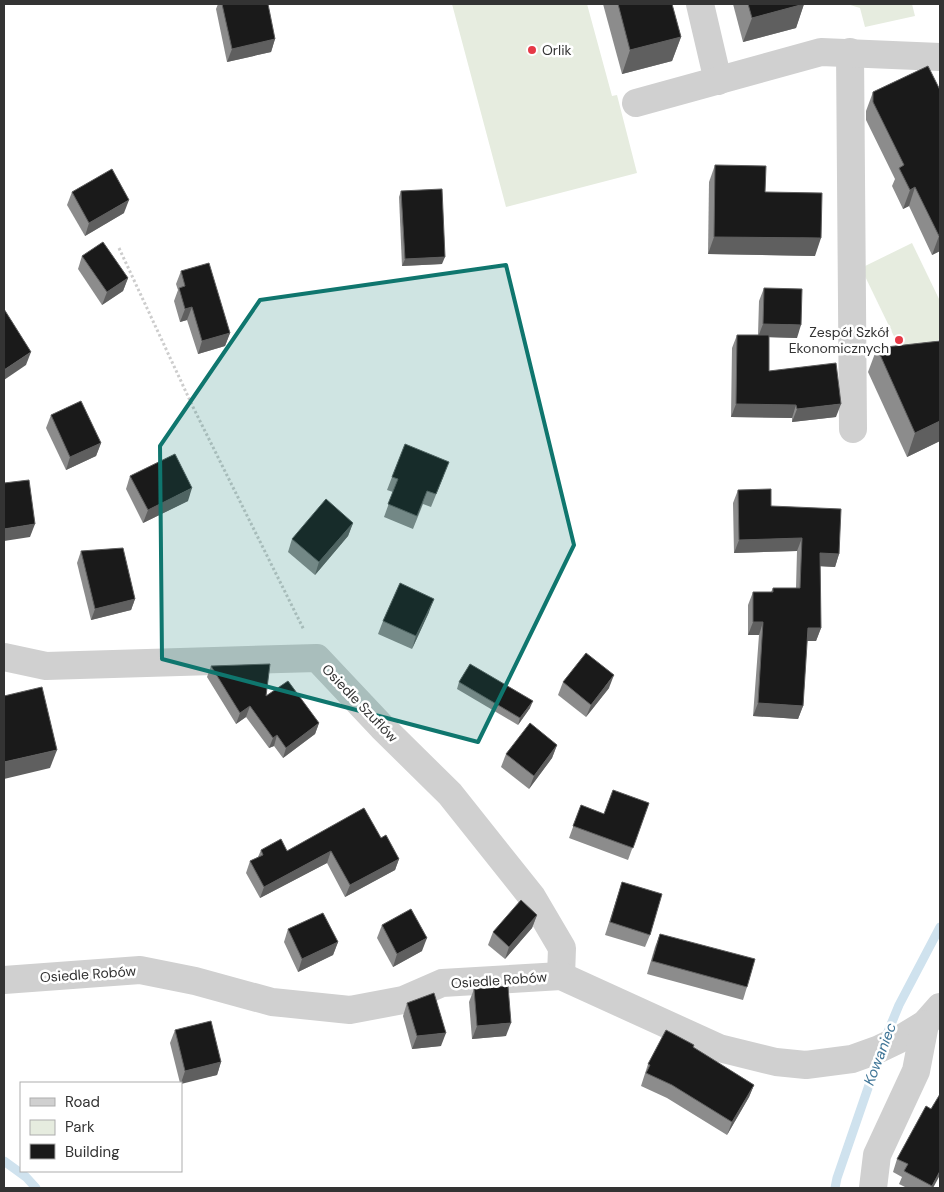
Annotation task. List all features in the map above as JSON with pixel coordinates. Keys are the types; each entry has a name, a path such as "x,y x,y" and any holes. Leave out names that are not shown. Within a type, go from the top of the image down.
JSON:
{"street":[{"path":"700,4 718,81"},
{"path":"636,103 821,52 940,57"},
{"path":"850,52 853,429"},
{"name":"Osiedle Szuflów","path":"4,658 46,666 317,658 382,727 450,794 532,897 562,948 561,976"},
{"name":"Osiedle Robów","path":"4,980 140,970 195,980 272,1002 350,1010 403,1000 442,983 561,976 719,1048 776,1062 806,1065 852,1059 902,1038 933,1016"},
{"path":"873,1188 877,1155 916,1071 933,1016"}],"path":[{"path":"119,248 193,408 317,658"}],"highlighted area":[{"path":"506,265 574,545 478,742 162,659 160,446 260,300"}],"green space":[{"path":"452,4 587,4 612,96 617,95 637,173 506,207"},
{"path":"847,4 912,4 915,16 865,27 860,8"},
{"path":"912,243 940,301 940,339 904,357 861,268"}],"building":[{"path":"222,4 268,4 275,39 232,49"},
{"path":"618,4 672,4 681,37 630,50"},
{"path":"748,4 804,4 752,18"},
{"path":"928,66 940,90 940,236 915,187 910,190 899,168 904,165 873,102 873,92"},
{"path":"715,165 766,166 765,192 822,193 821,238 714,237"},
{"path":"112,169 129,200 89,223 72,192"},
{"path":"442,189 445,257 405,259 401,191"},
{"path":"103,242 128,278 107,292 82,256"},
{"path":"209,263 230,333 202,341 192,307 185,309 179,288 185,286 181,271"},
{"path":"764,288 802,289 801,325 763,324"},
{"path":"4,309 31,352 4,370"},
{"path":"737,335 769,335 769,371 836,363 841,404 797,409 796,405 736,404"},
{"path":"940,341 940,421 915,433 877,348"},
{"path":"81,401 101,443 70,457 51,415"},
{"path":"405,444 449,462 436,494 427,491 417,516 388,504 398,479 392,477"},
{"path":"175,454 192,488 148,510 130,476"},
{"path":"29,480 35,524 4,529 4,483"},
{"path":"771,489 771,506 841,509 839,554 820,553 821,628 808,628 803,706 758,703 763,622 753,622 753,592 773,592 773,588 800,588 802,538 739,540 738,490"},
{"path":"326,499 353,523 319,562 292,539"},
{"path":"123,548 135,599 95,609 81,551"},
{"path":"400,583 434,599 416,636 383,621"},
{"path":"586,653 614,675 591,705 563,682"},
{"path":"270,664 266,696 288,681 319,723 286,748 277,735 273,738 250,706 240,713 211,666"},
{"path":"470,664 533,701 520,718 459,682"},
{"path":"42,687 57,750 4,762 4,696"},
{"path":"530,723 557,745 534,776 506,754"},
{"path":"613,790 649,803 633,848 573,826 581,805 604,814"},
{"path":"364,808 381,838 386,835 399,859 350,885 331,851 264,887 250,861 263,855 261,850 281,839 287,851"},
{"path":"622,882 662,894 650,935 610,922"},
{"path":"521,900 537,915 509,947 493,932"},
{"path":"411,909 427,938 397,954 382,925"},
{"path":"323,913 338,942 302,959 288,929"},
{"path":"660,934 755,959 747,987 652,961"},
{"path":"508,986 511,1023 477,1026 474,989"},
{"path":"434,993 446,1033 417,1036 407,1003"},
{"path":"211,1021 221,1062 185,1071 175,1030"},
{"path":"666,1030 694,1045 693,1047 754,1085 732,1122 672,1085 646,1073 650,1065 648,1064"},
{"path":"940,1094 940,1171 932,1186 904,1171 908,1164 897,1159 926,1106 931,1109"}],"waterway":[{"name":"Kowaniec","path":"885,1039 899,1005 940,927"},
{"name":"Kowaniec","path":"835,1188 879,1056"},
{"path":"4,1161 26,1177 36,1188"}],"place":[{"name":"Orlik","path":"532,50"},
{"name":"Zespół Szkół Ekonomicznych","path":"899,340"}]}
